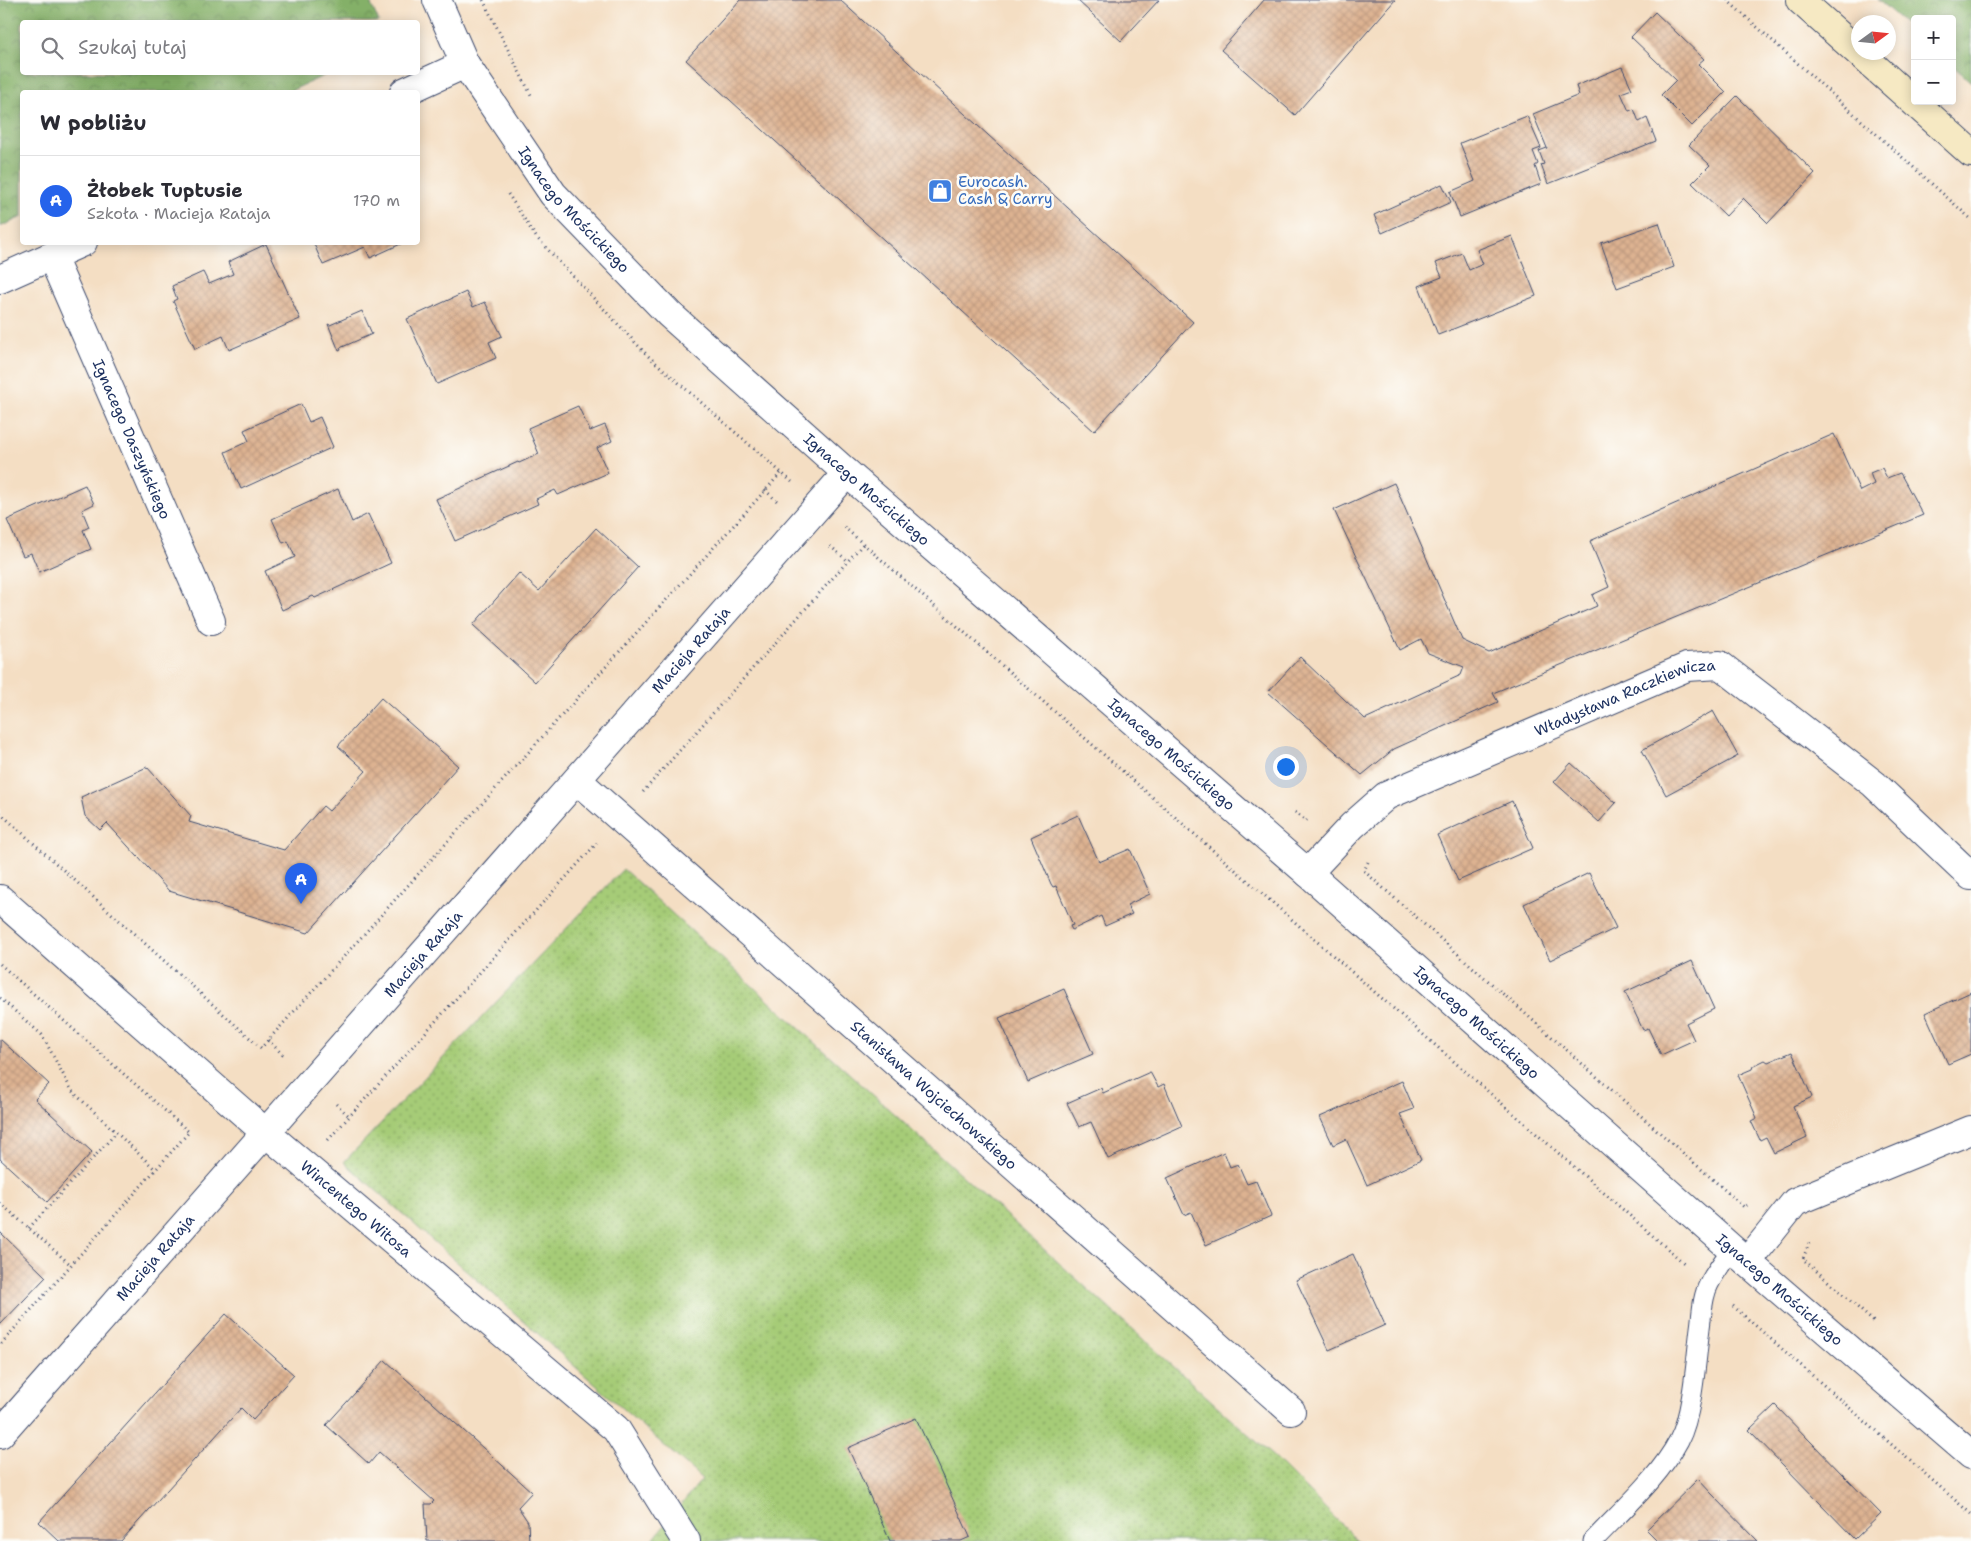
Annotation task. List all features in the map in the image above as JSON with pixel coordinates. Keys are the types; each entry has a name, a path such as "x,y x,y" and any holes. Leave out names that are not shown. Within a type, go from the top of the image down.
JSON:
{"street":[{"name":"Ignacego Mościckiego","path":"437,0 465,64 553,194 669,314 847,473 1308,873 1739,1255 1971,1455"},
{"path":"1800,0 1971,153"},
{"path":"408,90 465,64"},
{"path":"0,279 77,245"},
{"name":"Ignacego Daszyńskiego","path":"52,257 211,621"},
{"name":"Macieja Rataja","path":"0,1434 847,473"},
{"name":"Władysława Raczkiewicza","path":"1308,873 1352,826 1386,796 1687,668 1720,665 1874,784 1971,876"},
{"name":"Stanisława Wojciechowskiego","path":"577,780 1291,1411"},
{"name":"Wincentego Witosa","path":"0,899 265,1132 616,1429 686,1541"},
{"path":"1739,1255 1783,1217 1795,1202 1971,1130"}],"lane":[{"path":"1593,1541 1647,1483 1665,1461 1679,1439 1686,1418 1695,1371 1703,1304 1708,1284 1739,1255"}],"path":[{"path":"483,0 535,103"},
{"path":"1727,0 1971,219"},
{"path":"504,187 536,237 647,355 1971,1514"},
{"path":"0,813 261,1048 781,472"},
{"path":"306,1166 355,1108 620,818 863,544"},
{"path":"1290,808 1306,821 1329,805 1376,846 1364,871 1744,1207 1760,1198 1783,1217 1810,1241 1803,1259 1876,1324"},
{"path":"0,964 189,1132 0,1345"},
{"path":"0,998 42,1035 72,1091 156,1170"},
{"path":"29,1228 116,1133"},
{"path":"0,1203 71,1265"}],"green space":[{"path":"0,0 369,0 378,20 20,20 20,75 326,75 292,90 20,90 20,218 0,227"},
{"path":"1878,0 1971,0 1971,82 1956,69 1956,15 1911,15 1911,29"},
{"path":"623,869 1278,1461 1358,1541 652,1541 702,1479 344,1162"}],"building":[{"name":"Eurocash. Cash & Carry","path":"740,0 840,0 1193,322 1094,431 686,60"},
{"path":"1077,0 1159,0 1121,41"},
{"path":"1264,0 1395,0 1295,115 1221,50"},
{"path":"1655,12 1704,59 1698,64 1726,92 1692,126 1661,95 1676,80 1631,37"},
{"path":"1622,67 1632,89 1621,93 1629,111 1634,109 1639,122 1647,118 1656,141 1548,184 1541,165 1544,164 1539,151 1547,148 1533,114 1579,95 1576,86"},
{"path":"1737,96 1815,173 1768,223 1743,198 1726,216 1692,183 1710,165 1689,145"},
{"path":"1527,116 1541,148 1533,151 1538,164 1535,166 1541,184 1460,217 1450,192 1475,181 1460,143"},
{"path":"1442,184 1451,202 1382,233 1374,215"},
{"path":"1659,223 1674,267 1617,288 1601,243"},
{"path":"1512,236 1536,296 1438,335 1419,286 1442,277 1436,263 1462,253 1469,270 1483,264 1477,250"},
{"path":"266,245 300,319 229,350 223,336 195,349 173,301 177,299 172,286 203,272 209,284 233,274 228,262"},
{"path":"314,245 398,245 370,258 365,247 323,265"},
{"path":"466,292 473,307 485,302 502,336 489,342 496,358 437,384 407,319"},
{"path":"362,311 372,334 340,348 341,350 339,351 328,324 330,325"},
{"path":"301,404 309,422 320,417 333,447 241,489 225,452 249,441 244,430"},
{"path":"578,406 590,431 605,425 612,441 597,448 608,473 558,495 555,490 536,499 538,504 455,541 436,499 539,454 528,428"},
{"path":"1834,434 1860,491 1874,484 1870,473 1882,468 1887,478 1900,473 1923,515 1493,693 1498,702 1394,749 1362,775 1268,692 1300,657 1365,719 1461,675 1464,667 1428,653 1421,639 1400,650 1334,510 1394,483 1462,640 1489,653 1597,606 1592,595 1609,587 1590,541"},
{"path":"85,485 94,504 82,510 89,527 83,530 91,549 39,572 31,553 23,556 7,520"},
{"path":"338,489 352,522 368,514 391,563 315,598 313,596 282,610 265,571 295,557 288,541 283,543 272,519"},
{"path":"596,528 638,567 535,682 473,625 519,573 539,591"},
{"path":"381,698 458,766 308,933 169,891 107,823 100,830 85,816 81,797 147,767 191,816 189,822 284,850 323,806 329,811 366,771 338,746"},
{"path":"1713,711 1738,756 1666,795 1642,750"},
{"path":"1571,763 1616,803 1599,822 1554,782"},
{"path":"1512,801 1533,848 1458,881 1437,835"},
{"path":"1078,815 1099,862 1130,849 1150,894 1127,905 1132,914 1105,926 1101,916 1072,930 1070,926 1073,925 1056,886 1053,887 1051,884 1031,837"},
{"path":"1589,873 1616,928 1550,960 1524,904"},
{"path":"1692,961 1714,1009 1686,1023 1694,1040 1661,1055 1648,1028 1643,1030 1625,992"},
{"path":"1064,989 1093,1054 1028,1082 999,1018"},
{"path":"1971,992 1971,1054 1948,1064 1925,1013"},
{"path":"0,1039 49,1084 35,1099 92,1152 47,1202 0,1159"},
{"path":"1792,1052 1812,1097 1793,1106 1807,1137 1774,1153 1766,1137 1760,1140 1751,1121 1757,1118 1738,1075 1752,1069 1753,1066 1765,1060 1768,1062"},
{"path":"1150,1072 1158,1087 1164,1084 1182,1126 1108,1159 1091,1122 1079,1127 1067,1103 1101,1088 1103,1093"},
{"path":"1402,1081 1414,1109 1400,1114 1421,1160 1367,1185 1346,1139 1333,1145 1320,1117"},
{"path":"1224,1152 1230,1167 1238,1164 1247,1184 1256,1181 1271,1216 1206,1245 1191,1212 1184,1215 1167,1178"},
{"path":"0,1232 46,1277 0,1325"},
{"path":"1353,1254 1385,1325 1329,1350 1296,1280"},
{"path":"226,1314 294,1375 253,1420 241,1408 121,1541 59,1541 39,1522"},
{"path":"385,1360 532,1492 518,1507 528,1522 529,1541 427,1541 425,1504 431,1504 434,1501 379,1452 369,1464 326,1425"},
{"path":"1775,1405 1881,1514 1855,1539 1749,1430"},
{"path":"916,1418 970,1537 961,1541 890,1541 848,1448"},
{"path":"1698,1479 1758,1541 1657,1541 1646,1530"}],"place":[{"name":"Eurocash. Cash & Carry","path":"940,191"},
{"name":"Żłobek Tuptusie","path":"301,904"}]}
